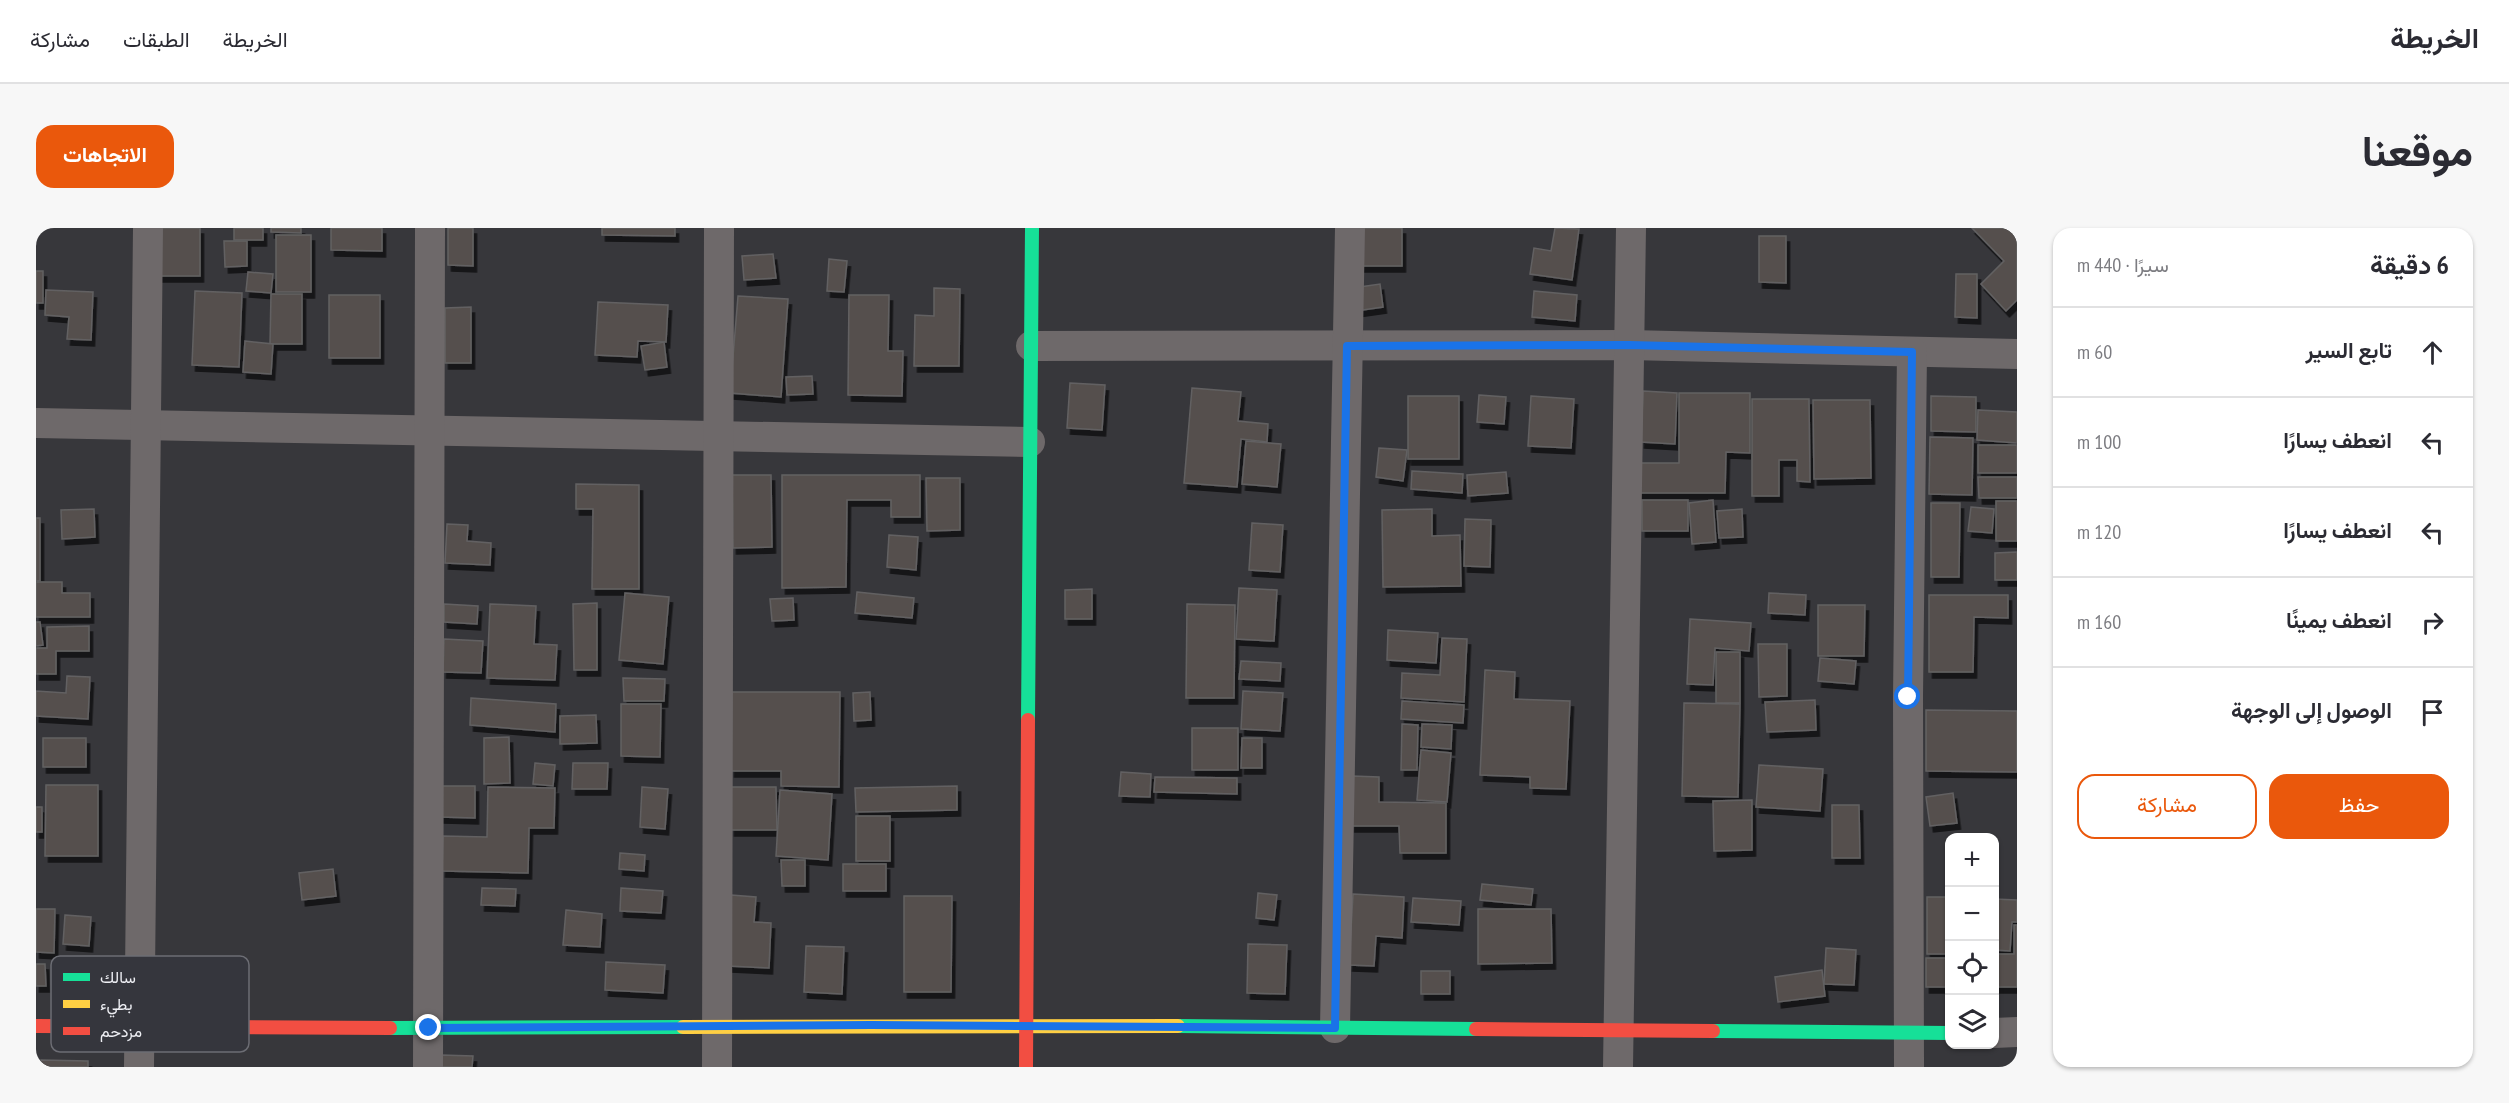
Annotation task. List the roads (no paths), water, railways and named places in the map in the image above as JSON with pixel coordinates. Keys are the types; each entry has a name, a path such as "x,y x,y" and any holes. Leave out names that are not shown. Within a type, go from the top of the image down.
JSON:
{"street":[{"path":"141,956 148,228"},
{"path":"428,1067 430,228"},
{"path":"717,1067 719,228"},
{"path":"1026,1067 1032,228"},
{"path":"1335,1028 1350,228"},
{"path":"1618,1067 1631,228"},
{"path":"1031,346 1629,345 2017,354"},
{"path":"1909,1067 1908,697 1912,352"},
{"path":"36,423 1030,442"},
{"path":"249,1027 1026,1025 1945,1033"},
{"path":"36,1026 51,1026"},
{"path":"1999,1033 2017,1032"},
{"path":"139,1052 139,1067"}]}
